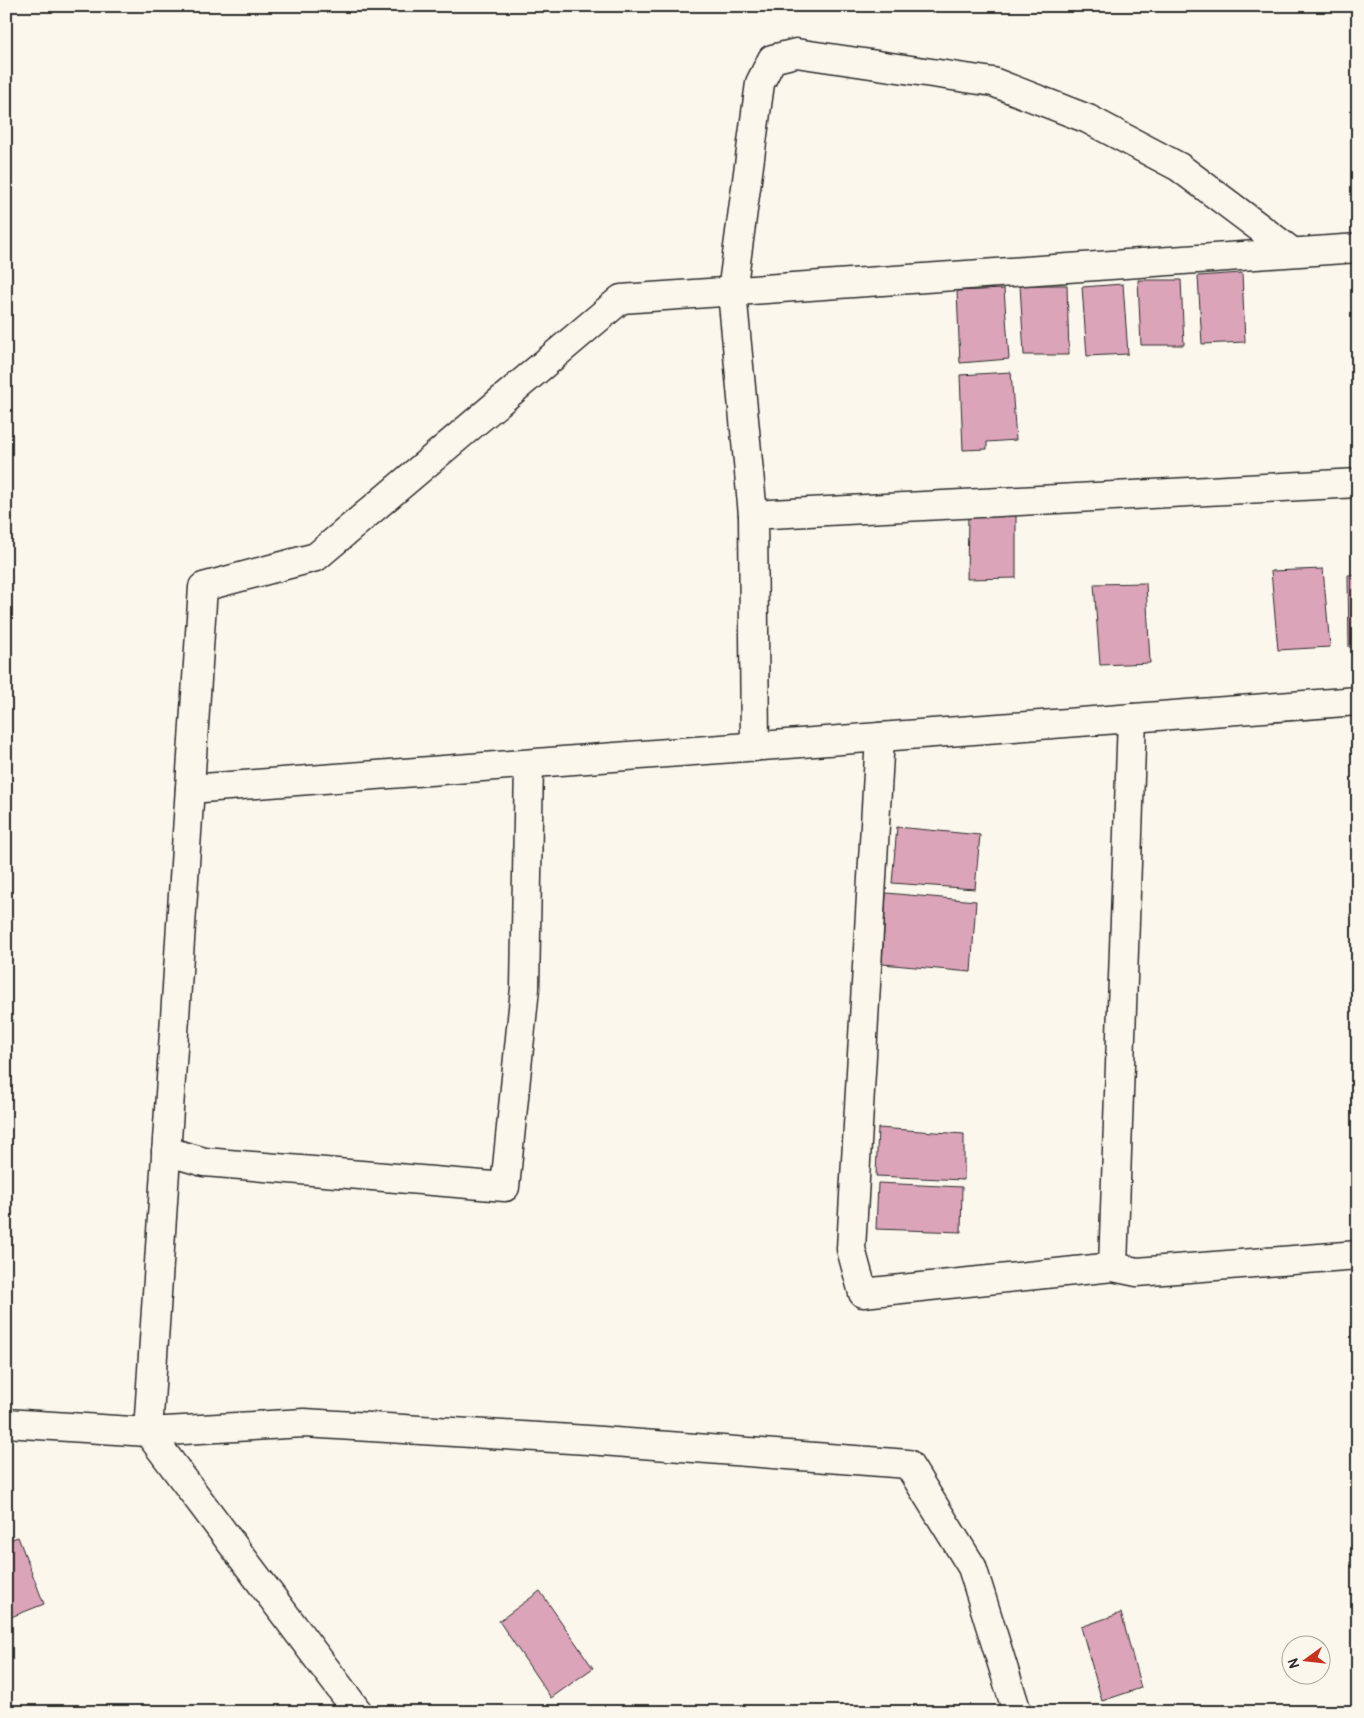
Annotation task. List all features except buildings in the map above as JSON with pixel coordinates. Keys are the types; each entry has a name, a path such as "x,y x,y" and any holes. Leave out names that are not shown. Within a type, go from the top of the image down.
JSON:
{"street":[{"path":"754,747 753,516 732,292 760,83 772,59 796,53 993,82 1088,118 1179,167 1292,252"},
{"path":"358,1712 148,1432 203,587 316,557 621,299 1358,248"},
{"path":"753,516 1358,483"},
{"path":"190,789 1358,702"},
{"path":"1113,1268 1132,718"},
{"path":"880,737 851,1250 863,1293 1113,1268 1137,1272 1358,1256"},
{"path":"166,1152 204,1162 504,1187 525,988 529,764"},
{"path":"6,1423 148,1432 304,1423 588,1440 908,1464 972,1567 1017,1712"}]}
